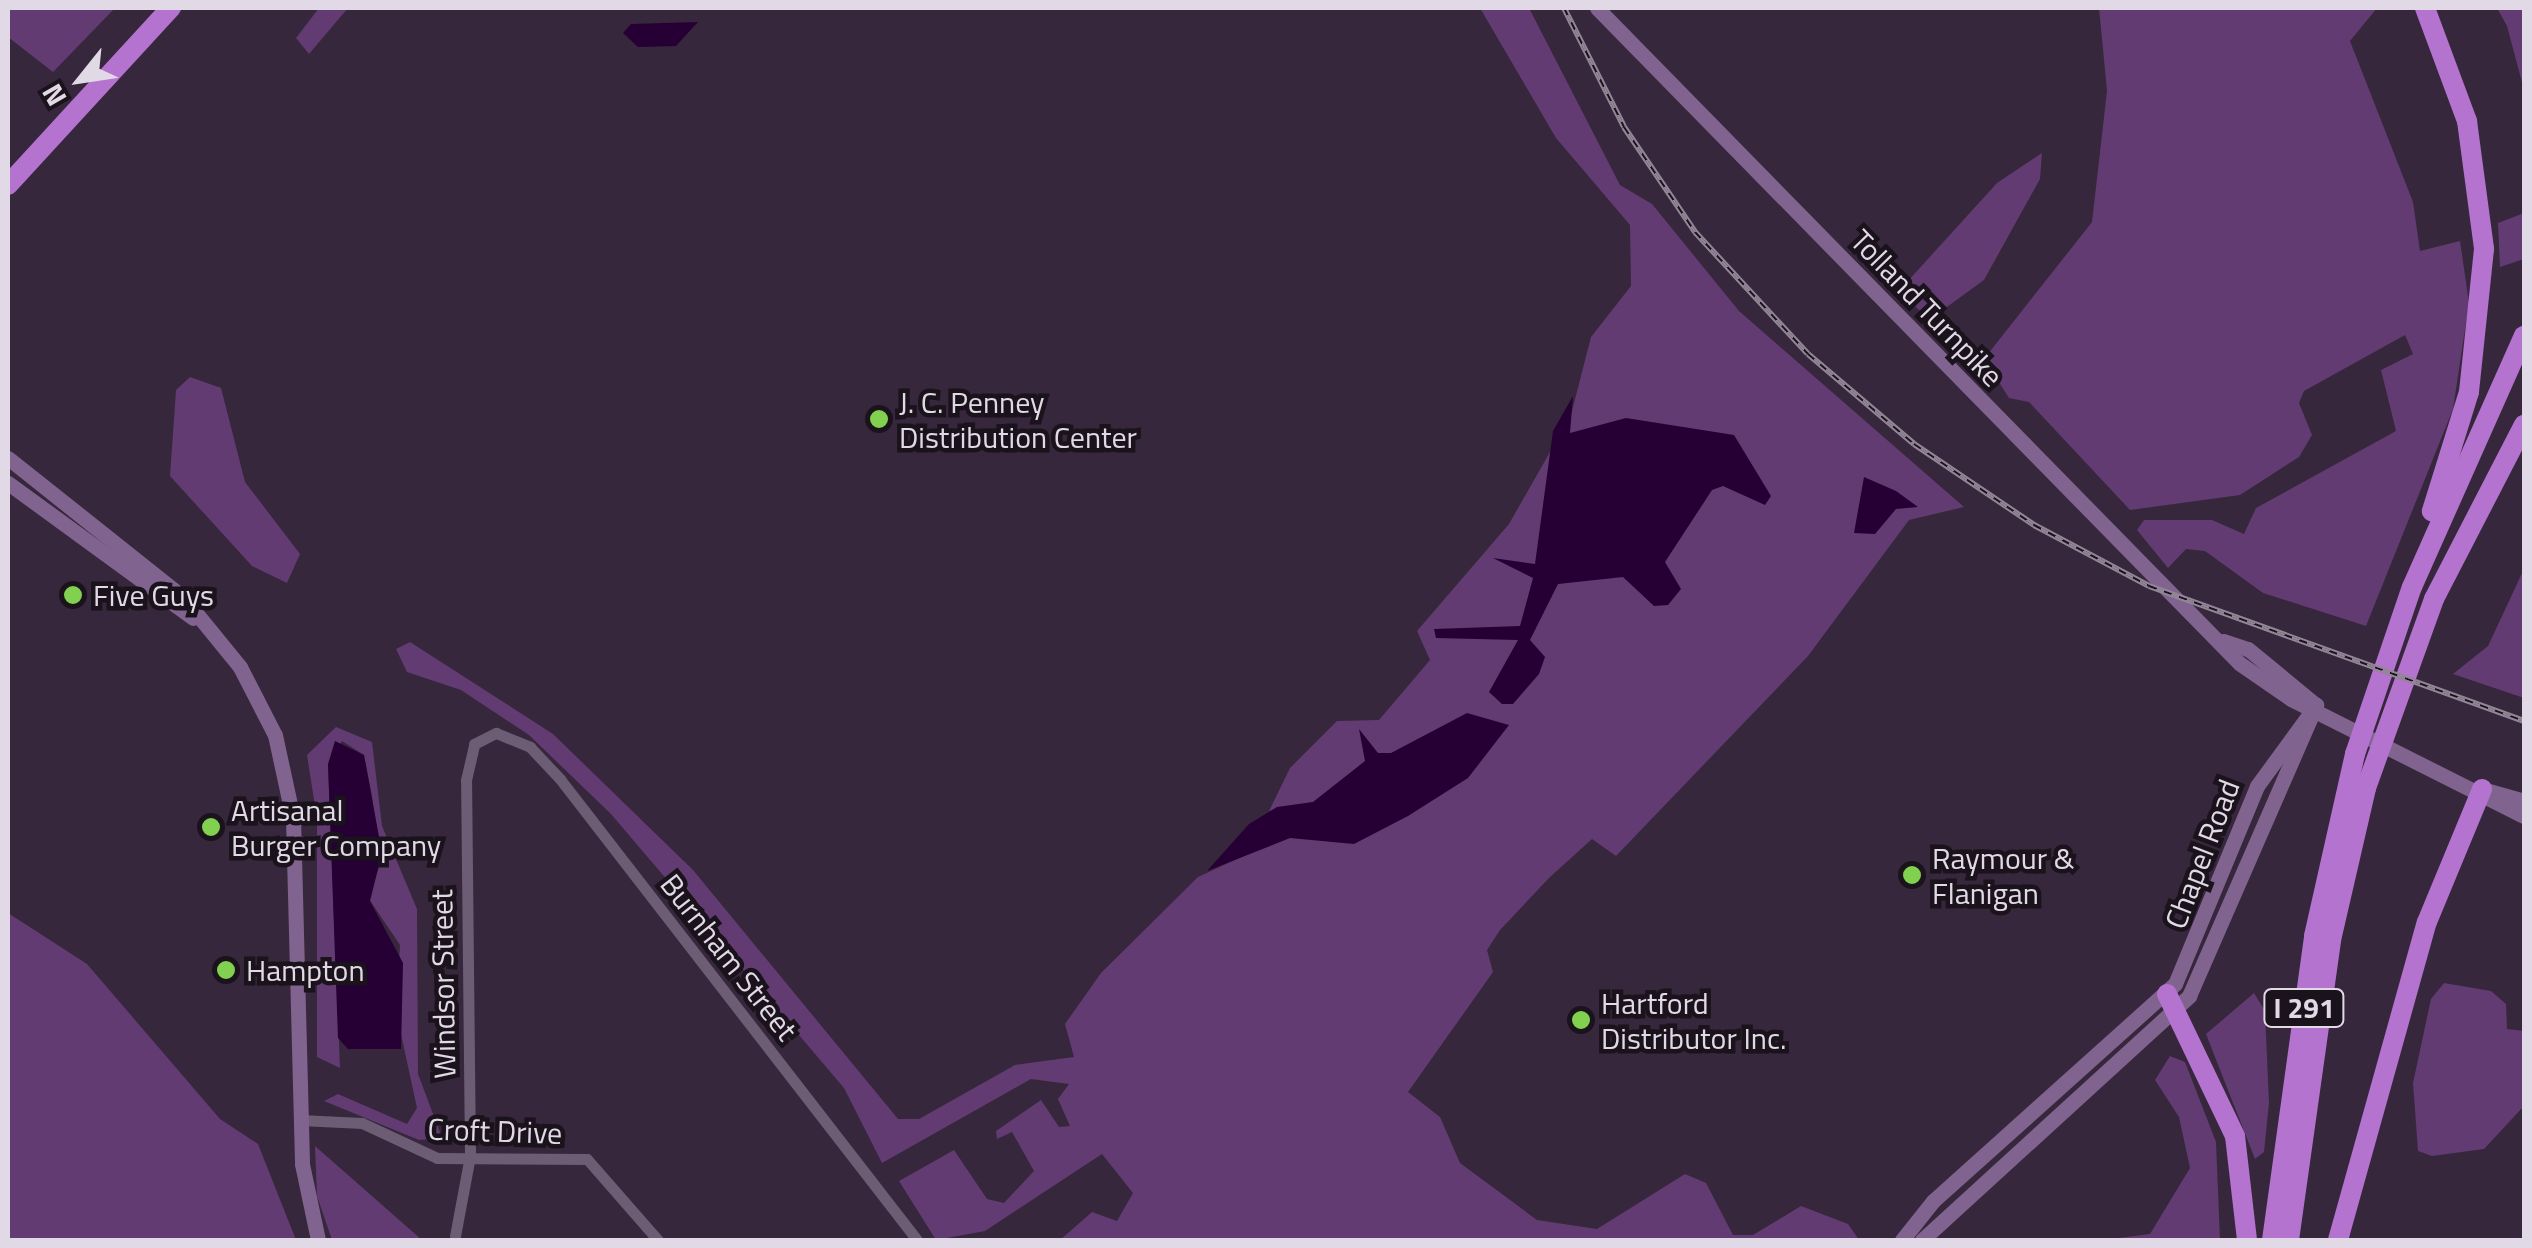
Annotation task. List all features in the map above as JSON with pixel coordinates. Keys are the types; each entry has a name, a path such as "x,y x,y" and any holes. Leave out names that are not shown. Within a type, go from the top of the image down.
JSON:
{"highway":[{"path":"8,185 141,46 171,8"},
{"path":"141,46 186,8"},
{"path":"2400,618 2467,402 2484,273 2470,133 2425,8"},
{"path":"2400,618 2524,336"},
{"name":"I 291","path":"2289,1240 2357,783 2414,646 2524,426"},
{"name":"I 291","path":"2272,1240 2314,936 2400,618"},
{"path":"2338,1240 2426,922 2482,789"},
{"path":"2171,1003 2236,1136 2247,1240"}],"main road":[{"name":"Tolland Turnpike","path":"1598,8 2122,548 2223,640 2248,649 2316,705 2482,789 2524,816"},
{"path":"205,626 11,485 18,466 148,566 205,626 256,694 288,778 300,1120 318,1240"},
{"name":"Chapel Road","path":"2171,1003 2194,953 2251,798 2296,722 2316,705"},
{"name":"Chapel Road","path":"1902,1240 2171,1003 2210,960 2268,806 2316,705"},
{"name":"Tolland Turnpike","path":"2482,789 2524,801"},
{"path":"2251,798 2268,806"},
{"name":"Chapel Road","path":"1922,1240 1944,1202"}],"street":[{"name":"Windsor Street","path":"456,1236 470,1156 466,780 482,734"},
{"name":"Burnham Street","path":"482,734 530,747 560,779 917,1240"},
{"name":"Croft Drive","path":"300,1120 340,1118 419,1155 586,1160 658,1240"}],"shaded area":[{"path":"8,8 115,8 53,72 8,37"},
{"path":"319,8 348,8 309,54 296,38"},
{"path":"1480,8 1529,8 1620,185 1652,204 1739,311 1964,507 1909,520 1808,656 1616,856 1592,839 1549,878 1500,930 1487,950 1493,972 1408,1092 1440,1117 1460,1163 1537,1220 1597,1229 1685,1174 1706,1183 1733,1235 1753,1235 1801,1206 1848,1224 1859,1240 1060,1240 1092,1212 1117,1221 1133,1193 1102,1154 985,1231 936,1240 899,1181 954,1150 987,1199 1004,1203 1034,1171 1012,1132 997,1139 996,1131 1041,1100 1059,1127 1070,1126 1058,1099 1069,1084 1031,1079 882,1163 844,1088 611,814 529,735 461,690 407,672 396,649 410,642 553,734 693,870 898,1119 919,1119 1015,1065 1074,1057 1065,1024 1101,973 1198,877 1265,846 1308,803 1269,811 1290,768 1337,721 1379,720 1430,660 1417,631 1509,524 1571,415 1591,337 1631,286 1630,225 1556,138"},
{"path":"2099,8 2377,8 2350,41 2413,202 2420,251 2460,241 2469,303 2453,409 2366,626 2263,593 2205,551 2186,549 2168,568 2137,530 2144,520 2212,520 2244,534 2256,508 2396,431 2381,370 2413,354 2405,335 2304,391 2299,403 2312,435 2299,457 2240,495 2130,510 2029,402 2009,398 1984,359 2092,222 2107,91"},
{"path":"2497,8 2524,8 2524,90 2507,26"},
{"path":"698,22 676,46 638,47 623,33 631,24"},
{"path":"2042,153 2040,179 1984,280 1929,320 1905,296 1907,282 1997,183"},
{"path":"2524,213 2524,259 2500,267 2498,223"},
{"path":"190,377 221,388 245,482 300,554 287,583 252,566 170,476 176,390"},
{"path":"1573,396 1570,433 1626,418 1734,435 1771,496 1765,505 1723,486 1712,490 1665,562 1681,589 1668,605 1654,606 1623,577 1558,584 1530,640 1545,657 1539,674 1513,704 1502,704 1489,692 1518,640 1436,638 1434,629 1520,626 1533,578 1493,558 1535,564 1553,431"},
{"path":"1864,477 1896,491 1918,507 1896,509 1875,534 1854,533"},
{"path":"2524,569 2524,698 2453,674 2488,646"},
{"path":"1467,713 1509,725 1468,778 1408,816 1354,844 1290,838 1207,871 1249,824 1277,807 1313,802 1365,761 1359,729 1378,753 1391,753"},
{"path":"336,727 372,742 382,826 417,909 418,1074 442,1138 419,1140 324,1101 338,1094 407,1124 417,1108 396,1011 400,945 369,899 380,863 364,755 342,741 328,764 340,1068 317,1057 317,819 307,755"},
{"path":"335,741 364,755 382,853 370,901 403,963 401,1049 348,1049 338,1038 328,764"},
{"path":"8,913 87,964 220,1119 258,1144 296,1240 8,1240"},
{"path":"2444,983 2491,991 2506,1004 2507,1029 2524,1031 2524,1106 2484,1149 2432,1156 2418,1151 2413,1083 2431,999"},
{"path":"2254,993 2265,1011 2269,1103 2264,1152 2255,1159 2206,1034"},
{"path":"2170,1056 2185,1062 2216,1142 2220,1240 2103,1240 2150,1234 2190,1168 2179,1117 2155,1080"},
{"path":"315,1146 422,1240 332,1240 317,1196"}],"railway":[{"path":"1564,8 1624,127 1695,232 1808,354 1914,444 2034,525 2149,586 2524,721"}],"place":[{"name":"J. C. Penney Distribution Center","path":"879,419"},
{"name":"Five Guys","path":"73,595"},
{"name":"Artisanal Burger Company","path":"211,827"},
{"name":"Raymour & Flanigan","path":"1912,875"},
{"name":"Hampton","path":"226,970"},
{"name":"Hartford Distributor Inc.","path":"1581,1020"}]}
